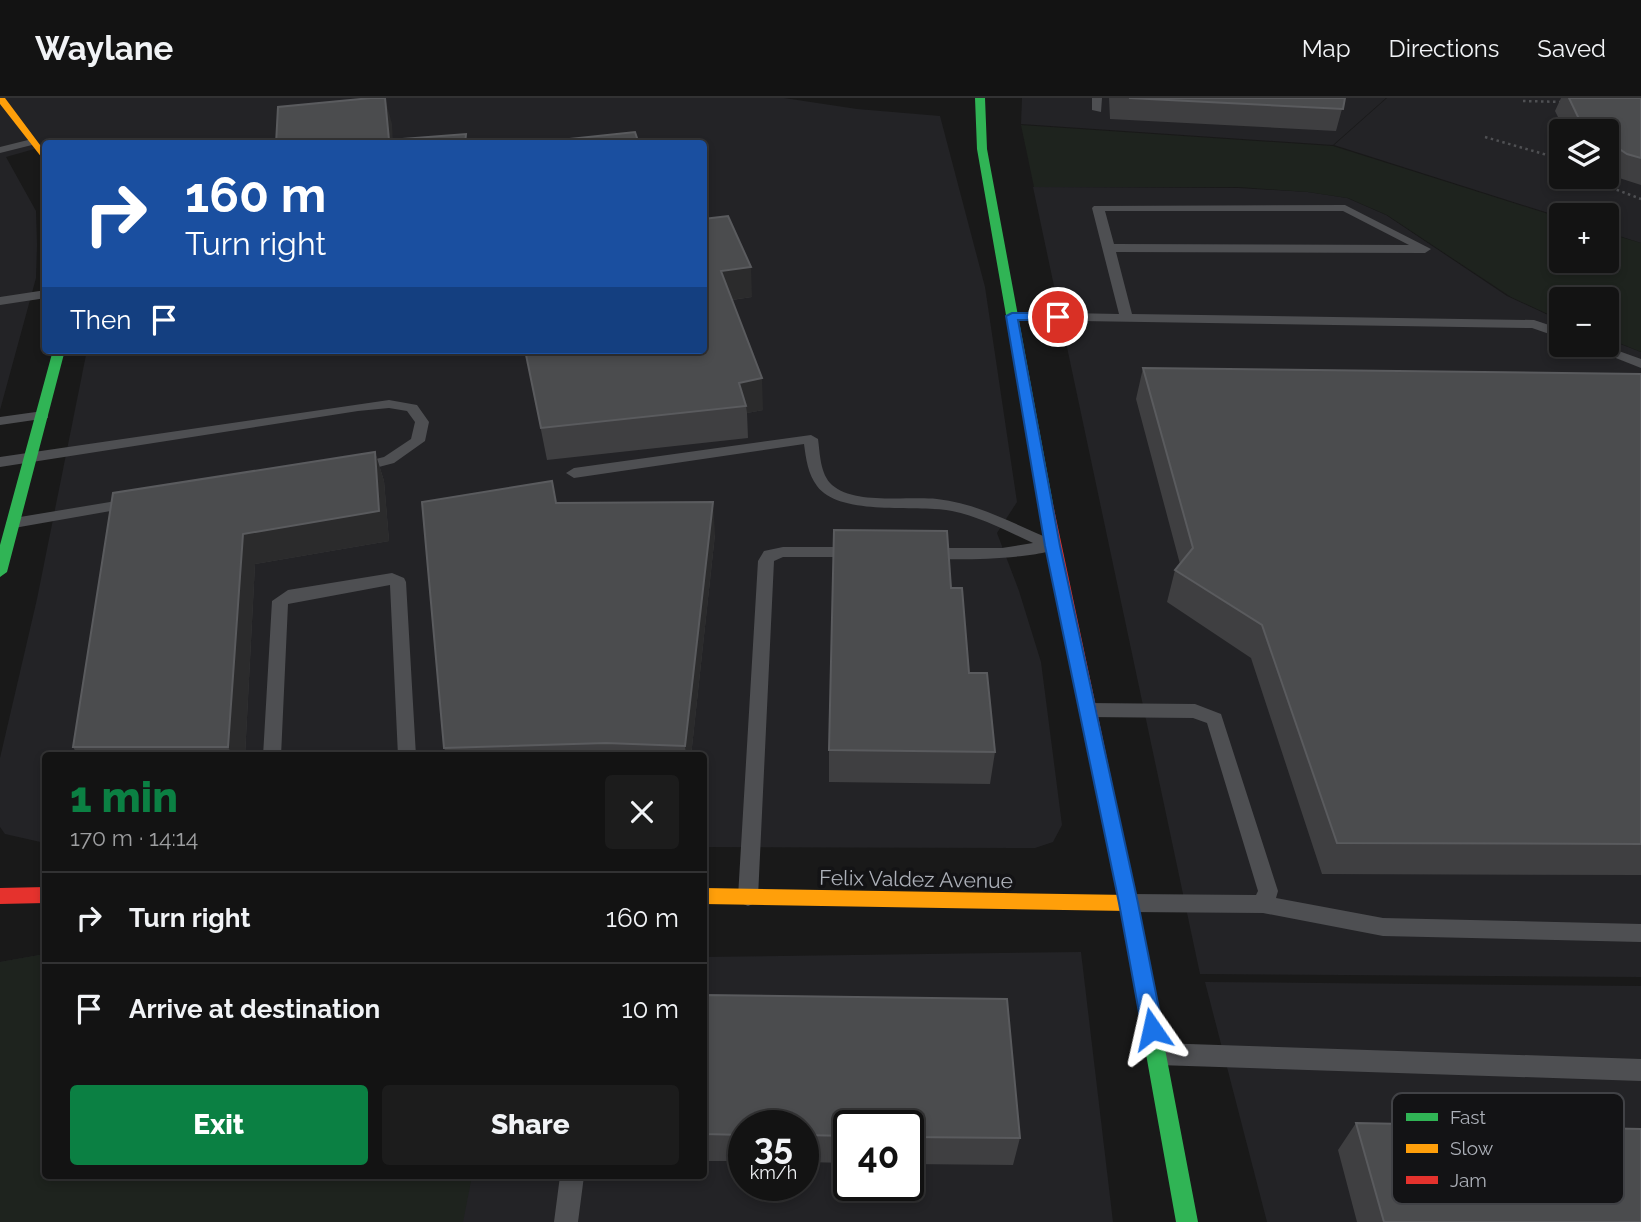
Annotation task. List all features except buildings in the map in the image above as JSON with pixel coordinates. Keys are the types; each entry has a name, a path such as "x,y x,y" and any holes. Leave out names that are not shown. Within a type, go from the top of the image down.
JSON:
{"street":[{"path":"1,98 42,155"},
{"path":"980,98 982,149 1052,546 1129,903 1187,1222"},
{"path":"0,572 58,354"},
{"path":"0,896 42,895"},
{"name":"Felix Valdez Avenue","path":"707,896 1129,903"}],"lane":[{"path":"1097,98 1097,110"},
{"path":"0,150 32,142"},
{"path":"1109,248 1425,249 1345,208 1098,208 1127,318"},
{"path":"0,301 42,295"},
{"path":"1012,316 1534,324 1549,330"},
{"path":"1619,356 1641,364"},
{"path":"0,462 358,407 389,404 412,408 422,422 418,441 389,460 347,470"},
{"path":"0,421 43,415"},
{"path":"574,473 811,439 816,474 831,492 865,500 951,506 986,515 1052,546"},
{"path":"13,523 147,501"},
{"path":"912,553 1002,553 1052,546"},
{"path":"748,897 766,561 770,555 783,552 873,552"},
{"path":"272,752 280,601 288,596 392,579 398,582 407,752"},
{"path":"1087,710 1195,711 1215,719 1268,891 1262,904"},
{"path":"1129,903 1262,904 1383,927 1641,933"},
{"path":"1157,1054 1641,1070"},
{"path":"566,1222 572,1179"}],"path":[{"path":"1523,101 1573,103"},
{"path":"1485,138 1549,156"},
{"path":"1613,189 1641,200"}],"shaded area":[{"path":"0,98 784,98 857,109 940,116 985,287 1017,502 997,533 1041,662 1062,825 1053,842 1035,848 707,847 707,752 42,752 42,842 5,834 0,827 0,758 37,599 86,354 707,354 707,140 42,140 42,147 6,157 36,211 37,245 36,278 0,410"},
{"path":"1022,98 1386,98 1333,145 1021,124"},
{"path":"1387,98 1641,98 1641,243 1619,236 1619,203 1549,203 1549,213 1334,145"},
{"path":"1021,125 1333,146 1549,214 1549,273 1619,273 1619,237 1641,243 1641,352 1619,343 1619,287 1549,287 1549,314 1511,297 1387,215 1348,198 1239,187 1034,187"},
{"path":"1033,187 1239,188 1308,192 1347,198 1386,215 1507,296 1549,315 1549,357 1619,357 1619,344 1641,352 1641,977 1200,974"},
{"path":"1081,952 1113,1222 0,1222 0,962 42,955 42,1179 707,1179 707,957"},
{"path":"42,955 42,1179 471,1179 463,1222 0,1222 0,962"},
{"path":"1205,982 1641,986 1641,1222 1267,1222"}],"traffic: fast":[{"path":"980,98 982,149 1046,504"},
{"path":"0,572 58,354"},
{"path":"1125,886 1187,1222"}],"traffic: slow":[{"path":"0,98 42,155"},
{"path":"707,896 1129,903"}],"traffic: jam":[{"path":"1046,504 1125,886"},
{"path":"0,896 42,895"}],"route":[{"path":"1058,317 1012,316 1052,546 1129,903 1152,1029"}]}
